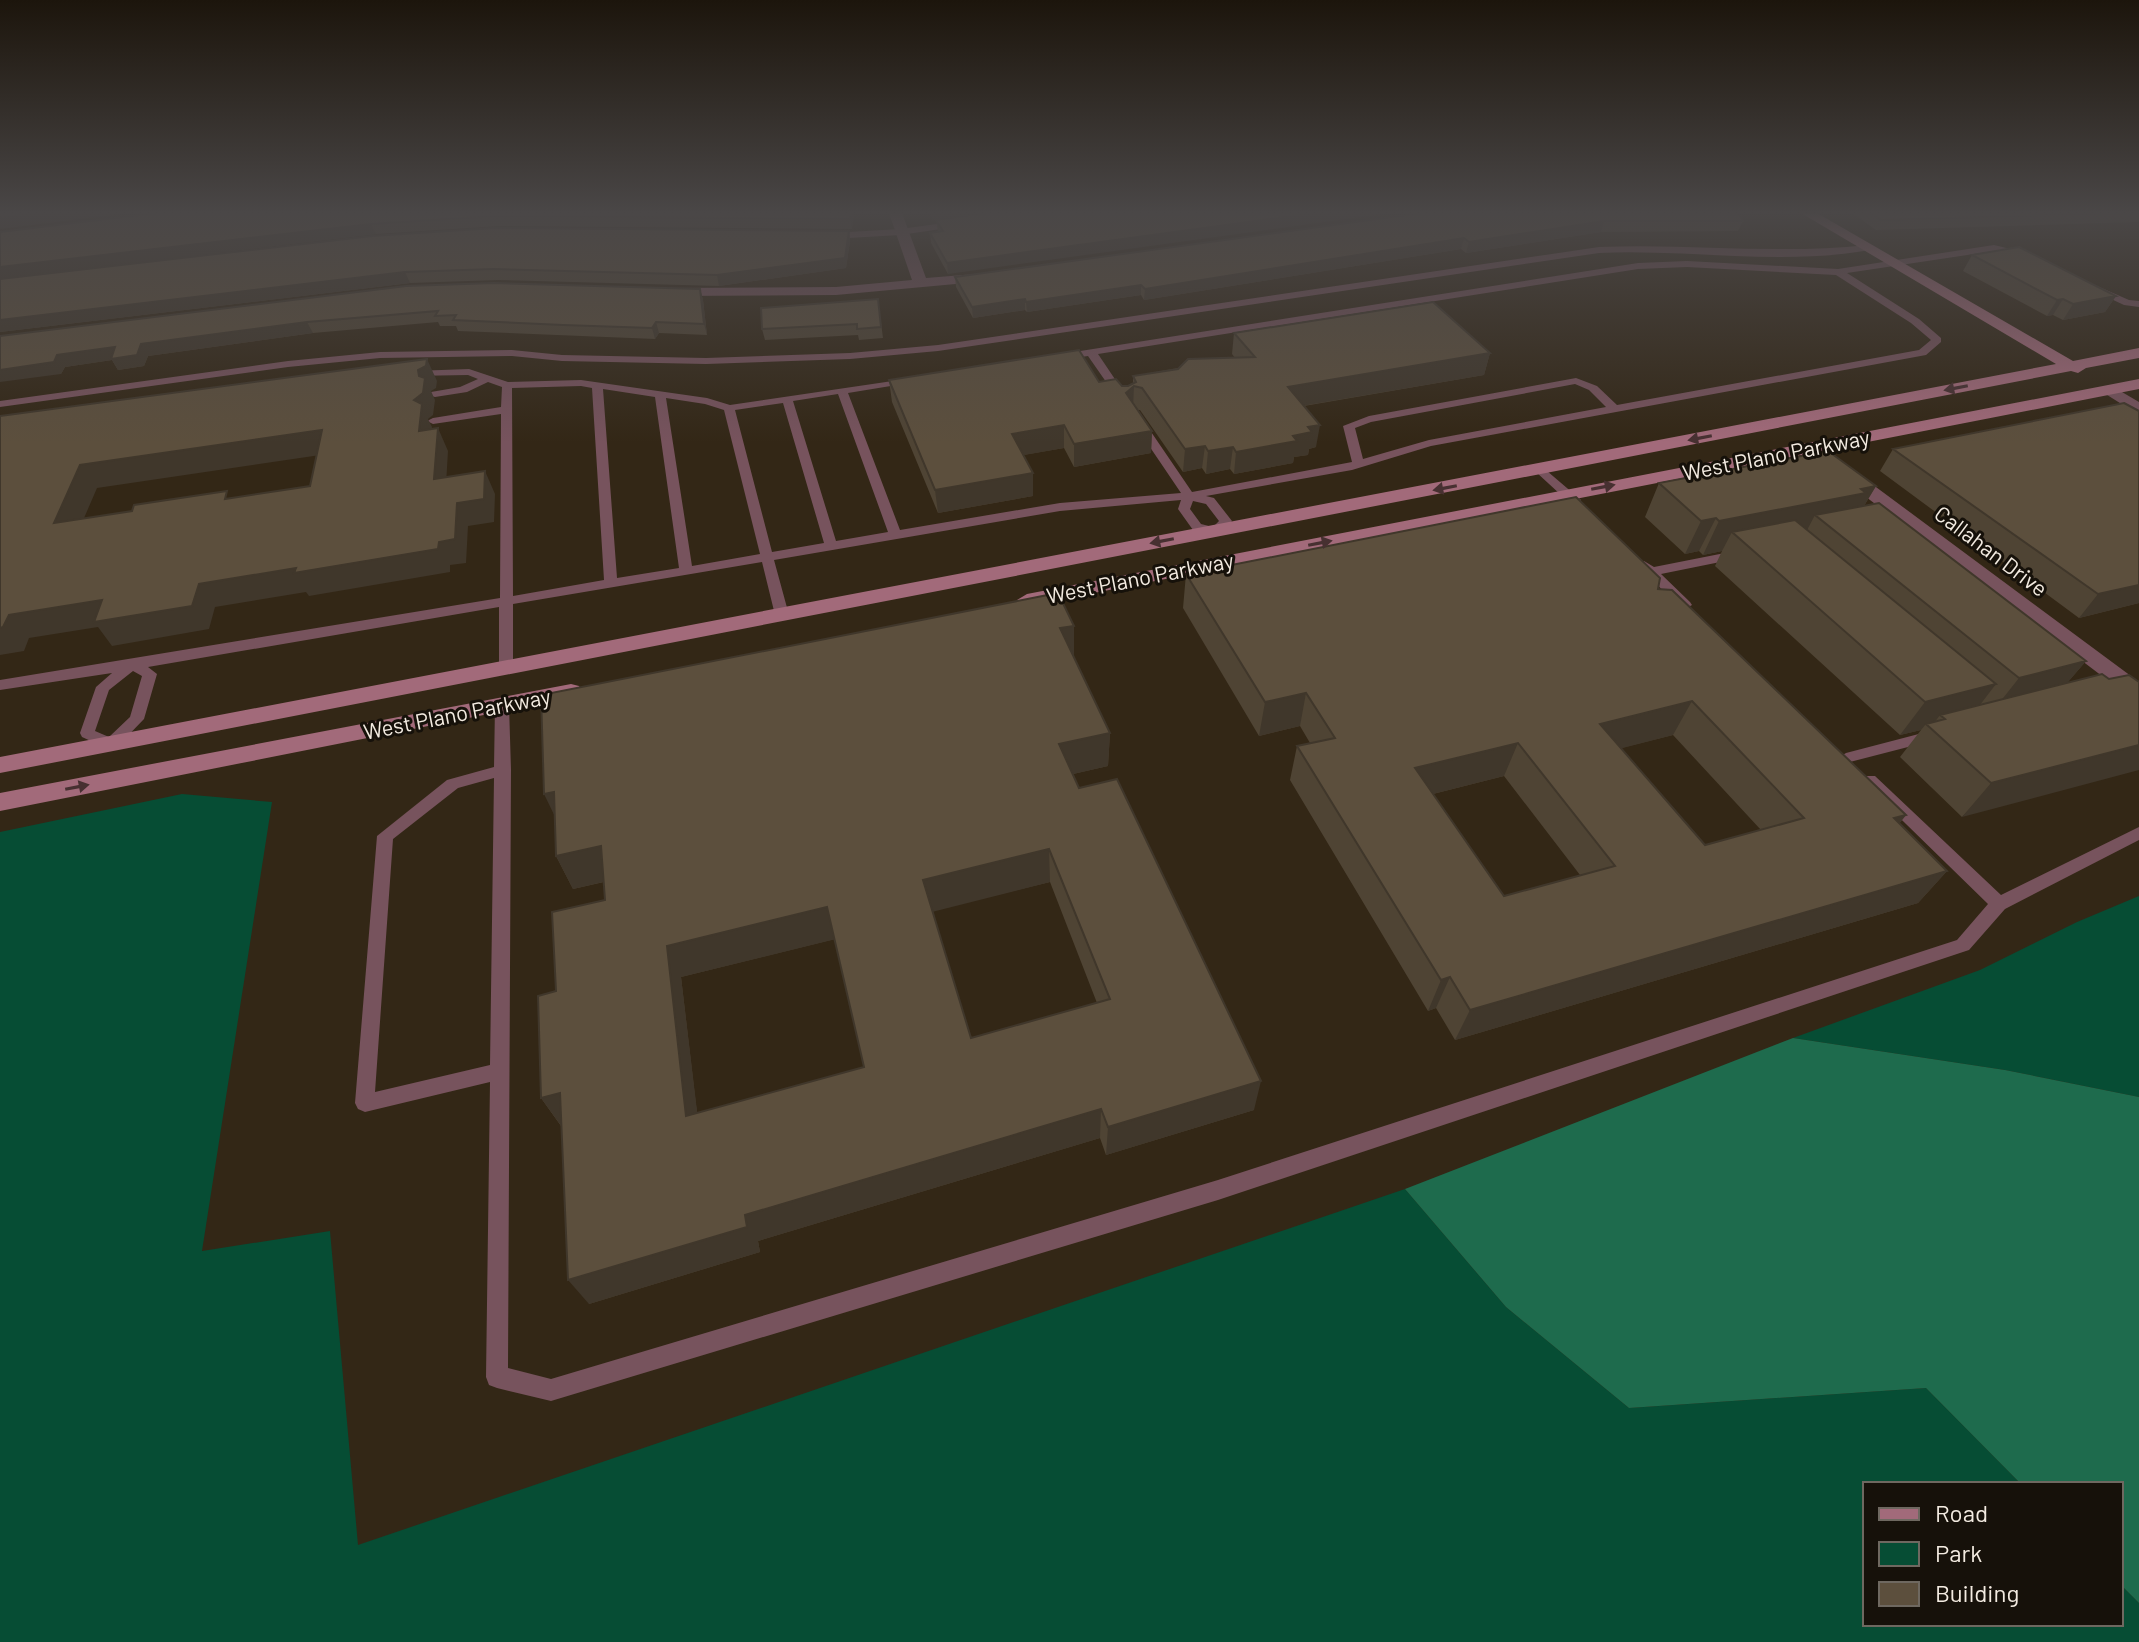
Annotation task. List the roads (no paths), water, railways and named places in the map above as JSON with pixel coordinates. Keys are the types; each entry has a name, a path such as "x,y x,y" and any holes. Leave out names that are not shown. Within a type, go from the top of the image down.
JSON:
{"main road":[{"path":"1935,290 2068,372 2113,382 2135,354"},
{"path":"2040,403 2068,372 2135,354"},
{"name":"West Plano Parkway","path":"0,765 2032,373 2068,372"},
{"name":"West Plano Parkway","path":"1009,604 1813,449 2040,403 2113,382 2139,382"},
{"path":"2040,403 2089,412"},
{"path":"2113,415 2139,422"},
{"path":"1216,531 1243,558"},
{"path":"288,747 480,697 515,666"},
{"name":"West Plano Parkway","path":"0,802 598,686"}],"street":[{"path":"656,292 748,294 832,290"},
{"path":"2113,382 2139,401"},
{"path":"2113,382 2139,410"},
{"name":"Callahan Drive","path":"1813,449 2134,689"}],"lane":[{"path":"0,404 288,364 380,355 512,353 562,358 706,361 879,353 989,342 1336,290"},
{"path":"1045,359 1488,290"},
{"path":"0,685 1060,507 1189,496 1358,464 1429,443 1922,353 1937,340 1915,321 1866,290"},
{"path":"2097,290 2117,300 2139,304"},
{"path":"1091,352 1126,403"},
{"path":"407,374 469,372 507,385 581,383 707,401 729,408 920,378"},
{"path":"435,394 463,390 488,378"},
{"path":"1358,464 1349,426 1369,419 1576,381 1593,388 1614,409"},
{"path":"507,385 506,601 515,666"},
{"path":"597,385 611,583"},
{"path":"842,390 895,535"},
{"path":"660,395 686,571"},
{"path":"787,399 831,546"},
{"path":"729,408 782,615"},
{"path":"433,421 507,410"},
{"path":"1134,414 1189,496 1210,501 1226,521 1216,531 1197,527 1184,509 1189,496"},
{"path":"1540,469 1587,513"},
{"path":"1887,525 1908,519"},
{"path":"1630,552 1688,614"},
{"path":"1651,572 1752,552"},
{"path":"132,665 150,674 137,719 111,744 87,733 103,687 132,665"},
{"path":"2102,690 2134,689"},
{"path":"502,705 497,1377 551,1390 1218,1190 1963,945 1999,904 2139,833"},
{"path":"1945,732 1841,753 1999,904"},
{"path":"500,1071 365,1103 385,836 453,784 503,770"}]}
